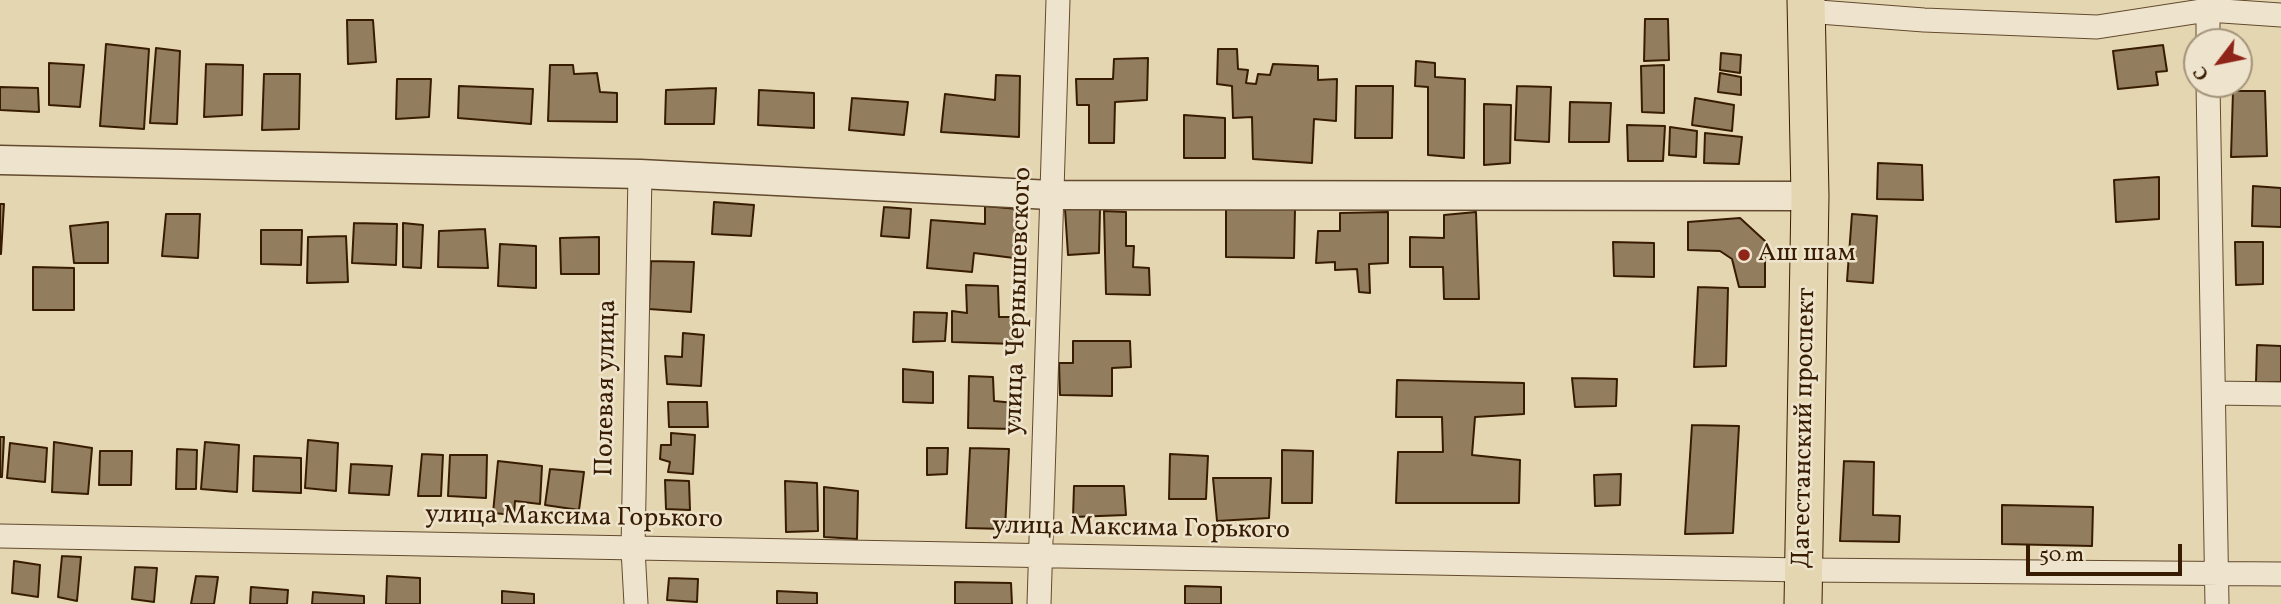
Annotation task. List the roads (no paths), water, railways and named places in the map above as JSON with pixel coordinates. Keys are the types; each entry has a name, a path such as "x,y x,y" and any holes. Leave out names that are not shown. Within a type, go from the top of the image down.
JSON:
{"highway":[{"name":"Дагестанский проспект","path":"1803,587 1811,196 1806,5"}],"street":[{"name":"улица Чернышевского","path":"1039,604 1058,0"},
{"path":"1806,5 1924,20 2097,27 2139,10 2212,5 2281,15"},
{"path":"2210,28 2212,5"},
{"path":"2208,98 2217,604"},
{"path":"0,160 640,174 1051,195 1811,196"},
{"name":"Полевая улица","path":"635,604 633,549 640,174"},
{"path":"2214,393 2281,394"},
{"name":"улица Максима Горького","path":"0,536 1040,556 1803,587 2218,572 2281,574"}],"place":[{"name":"Аш шам","path":"1744,255"}]}
